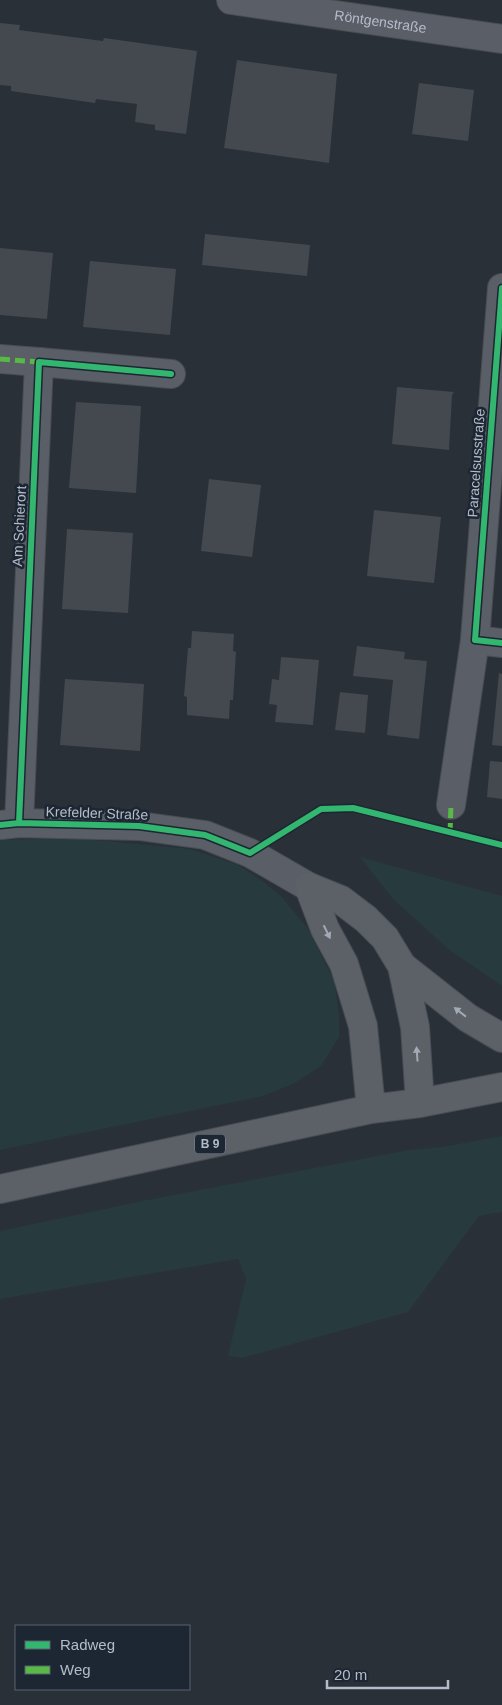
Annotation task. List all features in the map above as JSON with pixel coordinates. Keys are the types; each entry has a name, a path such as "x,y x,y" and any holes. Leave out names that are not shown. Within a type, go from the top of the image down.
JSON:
{"main road":[{"path":"309,887 341,900 366,919 385,938 402,966 415,1027 420,1102"},
{"path":"309,887 325,929 344,964 363,1026 371,1109"},
{"path":"402,966 468,1018 502,1038"},
{"name":"B 9","path":"0,1190 371,1109 502,1087"}],"street":[{"name":"Röntgenstraße","path":"231,0 502,39"},
{"name":"Paracelsusstraße","path":"451,804 475,640 502,288"},
{"path":"0,359 172,374"},
{"name":"Am Schierort","path":"9,824 39,362"},
{"path":"475,640 502,643"},
{"name":"Krefelder Straße","path":"9,824 139,826 205,835 250,853 309,887"}],"green space":[{"path":"74,838 190,849 238,865 283,898 308,929 334,981 339,1013 339,1037 321,1066 293,1084 263,1096 0,1150 0,840"},
{"path":"360,857 502,896 502,986 448,949 393,899"},
{"path":"502,1136 502,1212 479,1216 408,1312 242,1358 228,1356 246,1279 238,1259 0,1299 0,1231 147,1200 409,1150 442,1147"}],"building":[{"path":"0,23 20,25 19,30 103,41 104,38 197,51 186,134 155,130 155,125 135,122 137,104 96,99 95,103 11,91 11,86 0,85"},
{"path":"237,60 337,74 329,163 224,148"},
{"path":"419,83 474,90 468,141 412,134"},
{"path":"205,234 310,245 307,276 202,265"},
{"path":"0,248 53,253 47,319 0,315"},
{"path":"90,261 176,269 170,335 83,327"},
{"path":"397,387 454,392 452,395 449,450 392,444"},
{"path":"76,402 141,406 136,493 69,488"},
{"path":"209,479 261,485 252,557 201,551"},
{"path":"374,510 441,517 434,583 367,576"},
{"path":"67,529 133,533 128,613 62,609"},
{"path":"192,631 234,634 233,651 236,652 233,700 230,700 229,719 187,715 187,697 184,696 188,648 191,648"},
{"path":"357,646 405,652 404,659 427,661 419,739 387,735 393,680 353,676"},
{"path":"281,657 319,660 313,725 275,722 277,705 269,704 272,679 279,680"},
{"path":"499,673 502,674 502,746 492,745"},
{"path":"65,679 144,684 140,751 60,745"},
{"path":"340,692 368,695 365,733 335,730"},
{"path":"490,761 502,762 502,799 487,797"}],"marked path":[{"path":"0,359 39,362"},
{"path":"450,833 451,805"}],"cycle path":[{"path":"502,288 475,640 502,643"},
{"path":"19,823 39,362 171,374"},
{"path":"0,825 19,823 139,826 205,835 250,853 321,809 353,808 502,845"}]}
